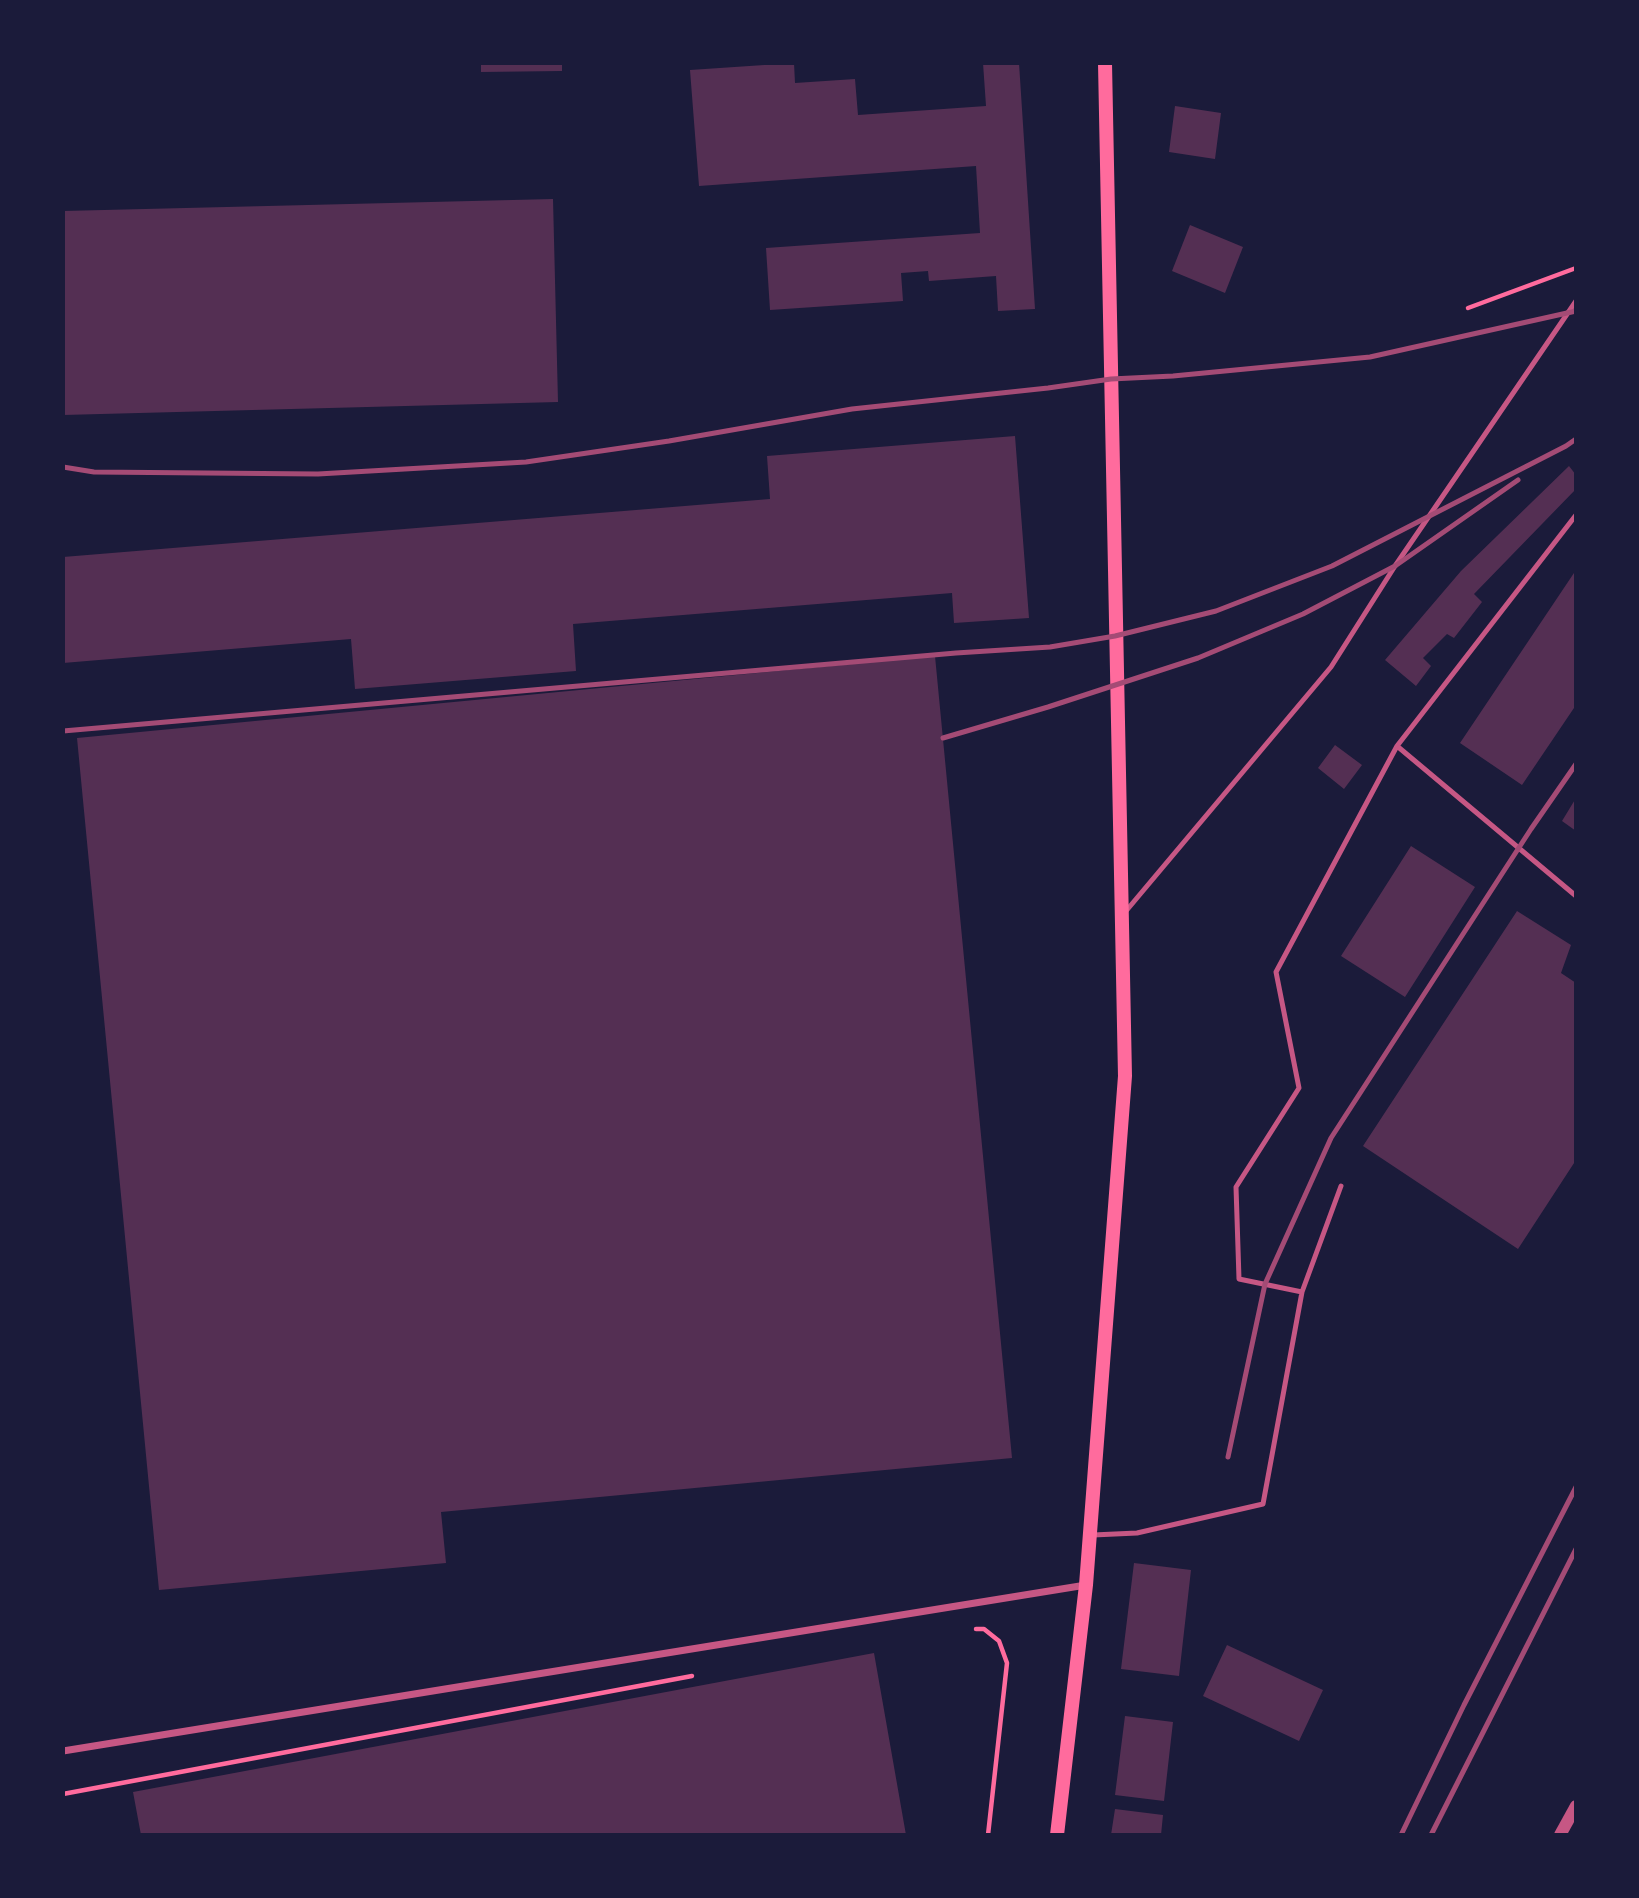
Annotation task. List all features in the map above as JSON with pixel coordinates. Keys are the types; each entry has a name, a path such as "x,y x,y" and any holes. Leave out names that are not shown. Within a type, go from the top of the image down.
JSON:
{"main road":[{"path":"1057,1835 1086,1585 1125,1076 1105,63"}],"street":[{"path":"63,1751 1086,1585"},
{"path":"1560,1835 1576,1805"}],"lane":[{"path":"1121,916 1331,667 1395,566 1576,301"},
{"path":"1302,1292 1239,1279 1236,1187 1299,1088 1276,972 1397,746 1576,515"},
{"path":"1397,746 1576,896"},
{"path":"1089,1535 1137,1533 1263,1504 1302,1292 1341,1186"}],"path":[{"path":"1468,309 1576,268"},
{"path":"971,1629 984,1629 999,1641 1007,1663 988,1835"},
{"path":"63,1794 699,1675"}],"building":[{"path":"481,63 562,63 562,71 481,72"},
{"path":"794,63 795,83 855,79 858,115 986,106 983,63 1019,63 1035,309 998,311 996,276 929,281 928,271 901,273 903,301 770,310 766,248 980,233 976,166 699,186 690,70"},
{"path":"1175,106 1221,113 1215,159 1169,152"},
{"path":"553,199 558,402 63,415 63,211"},
{"path":"1190,225 1243,247 1225,293 1172,271"},
{"path":"1015,436 1029,618 954,623 952,593 573,624 576,671 355,689 351,639 63,663 63,557 770,499 767,456"},
{"path":"1569,466 1576,475 1576,489 1474,594 1482,602 1454,638 1447,634 1423,658 1431,666 1416,686 1385,660 1461,571"},
{"path":"1576,570 1576,705 1522,785 1460,743"},
{"path":"935,656 1012,1458 441,1512 446,1563 159,1590 77,738"},
{"path":"1335,745 1362,765 1344,789 1318,768"},
{"path":"1576,798 1576,831 1562,821"},
{"path":"1411,846 1475,887 1405,997 1341,956"},
{"path":"1517,911 1571,945 1561,973 1576,983 1576,1160 1518,1249 1363,1146"},
{"path":"1134,1563 1191,1570 1179,1676 1121,1669"},
{"path":"1227,1645 1323,1690 1299,1741 1203,1696"},
{"path":"874,1653 906,1835 141,1835 133,1792"},
{"path":"1125,1716 1173,1722 1164,1801 1115,1795"},
{"path":"1115,1809 1163,1815 1161,1835 1111,1835"}],"railway":[{"path":"63,467 94,472 318,474 526,462 669,441 852,409 1111,379 1173,376 1370,357 1576,311"},
{"path":"63,731 1050,647 1115,636 1216,611 1332,566 1576,439"},
{"path":"943,738 1198,658 1303,614 1395,566 1518,480"},
{"path":"1228,1457 1265,1284 1331,1138 1576,764"},
{"path":"1401,1835 1464,1705 1576,1487"},
{"path":"1431,1835 1576,1549"}]}
